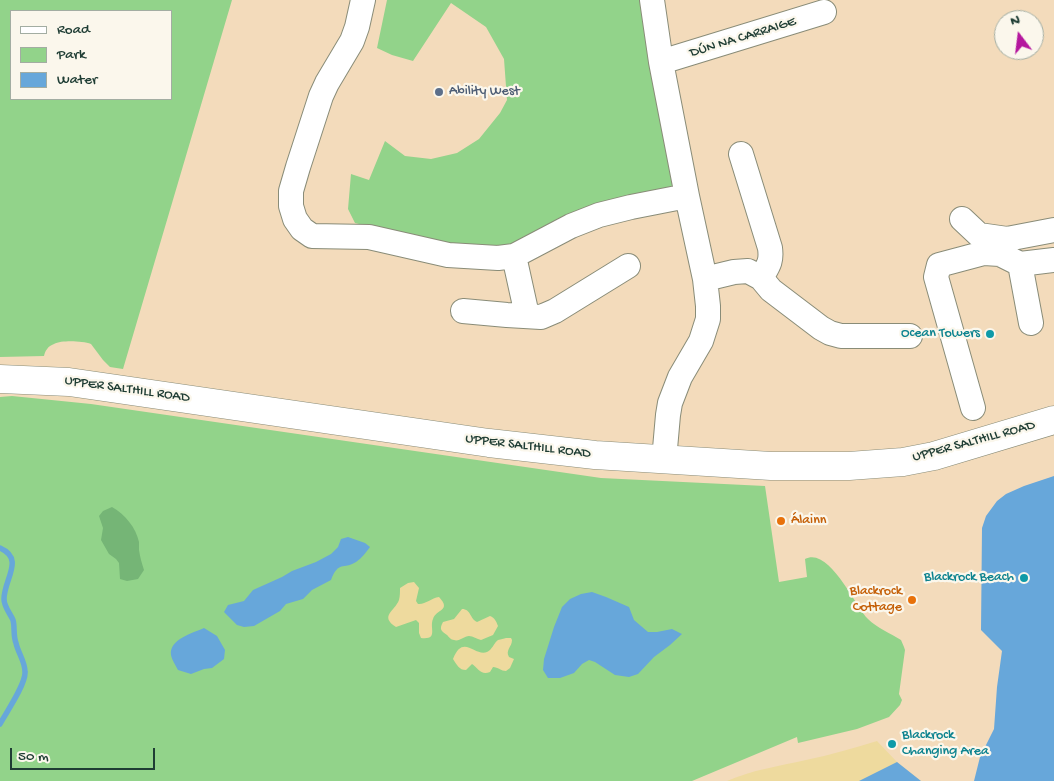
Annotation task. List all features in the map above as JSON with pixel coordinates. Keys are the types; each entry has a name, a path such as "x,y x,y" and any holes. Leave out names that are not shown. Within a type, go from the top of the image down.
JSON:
{"main road":[{"name":"UPPER SALTHILL ROAD","path":"0,379 69,382 489,443 595,455 781,466 849,466 903,462 934,456 1054,420"}],"street":[{"path":"363,0 357,28 321,96 298,167 292,191 291,206 295,219 302,230 312,236 369,237 448,255 498,258 514,256 571,226 600,215 687,196"},
{"path":"652,0 661,62 705,279 708,306 708,319 701,341 680,378 672,397 668,415 664,460"},
{"name":"DÚN NA CARRAIGE","path":"661,62 824,12"},
{"path":"741,154 770,248 770,263 761,278"},
{"path":"962,219 979,234 1007,238 1054,230"},
{"path":"973,408 936,277 939,265 984,252 1000,254 1020,264 1054,260"},
{"path":"514,256 527,316"},
{"path":"1020,264 1032,322"},
{"path":"463,311 541,317 556,311 628,266"},
{"path":"705,279 725,274 748,272 761,278 771,290 830,333 841,336 910,336"}],"green space":[{"path":"0,0 232,0 123,369 110,367 91,344 77,342 58,343 47,349 44,356 0,357"},
{"path":"387,0 641,0 674,173 672,186 662,194 513,246 454,248 355,223 348,209 351,174 369,180 385,141 405,156 431,159 457,153 479,139 500,113 507,100 504,59 486,27 451,3 413,61 377,48"},
{"path":"12,396 91,404 601,478 765,486 779,582 807,577 805,559 814,557 823,561 832,569 868,619 879,628 901,640 905,650 899,694 902,700 889,717 857,729 798,743 797,737 692,781 0,781 0,397"},
{"path":"112,507 129,522 138,537 144,570 138,579 127,581 120,579 119,563 109,554 101,540 103,528 99,516 103,511"}],"sand":[{"path":"414,582 419,588 416,601 418,604 439,597 444,605 442,610 433,619 432,635 427,638 421,638 419,623 416,620 396,627 388,617 399,600 400,588"},
{"path":"462,609 469,612 477,622 490,616 493,618 498,626 493,635 481,640 472,636 458,640 450,638 442,631 442,624 454,619"},
{"path":"511,638 512,640 508,655 514,659 510,668 506,671 493,667 490,672 484,673 472,664 464,670 458,667 453,659 461,648 465,647 483,653 490,650 498,640"},
{"path":"877,741 897,762 921,781 727,781 756,771 824,756"}],"water":[{"path":"1054,476 1054,781 974,781 980,757 994,729 1002,651 981,630 982,528 986,516 997,501 1006,494"},
{"path":"348,537 365,543 370,547 358,560 336,570 331,580 312,590 303,599 286,604 280,611 254,626 244,627 237,625 224,612 228,605 244,601 253,590 331,554 338,547 341,539"},
{"path":"592,592 629,607 634,620 648,632 672,629 682,634 654,657 638,674 629,677 615,675 589,660 582,664 574,673 560,678 548,678 543,670 544,659 562,607 570,599"},
{"path":"204,628 217,636 225,650 224,659 212,668 191,674 178,670 171,655 171,649 183,637"},
{"path":"897,762 921,781 859,781"}],"waterway":[{"path":"0,548 11,558 12,564 4,602 13,620 15,640 25,672 19,691 0,724"}],"place":[{"name":"Ability West","path":"439,92"},
{"name":"Ocean Towers","path":"990,334"},
{"name":"Álainn","path":"781,521"},
{"name":"Blackrock Beach","path":"1024,578"},
{"name":"Blackrock Cottage","path":"912,600"},
{"name":"Blackrock Changing Area","path":"892,744"}]}
